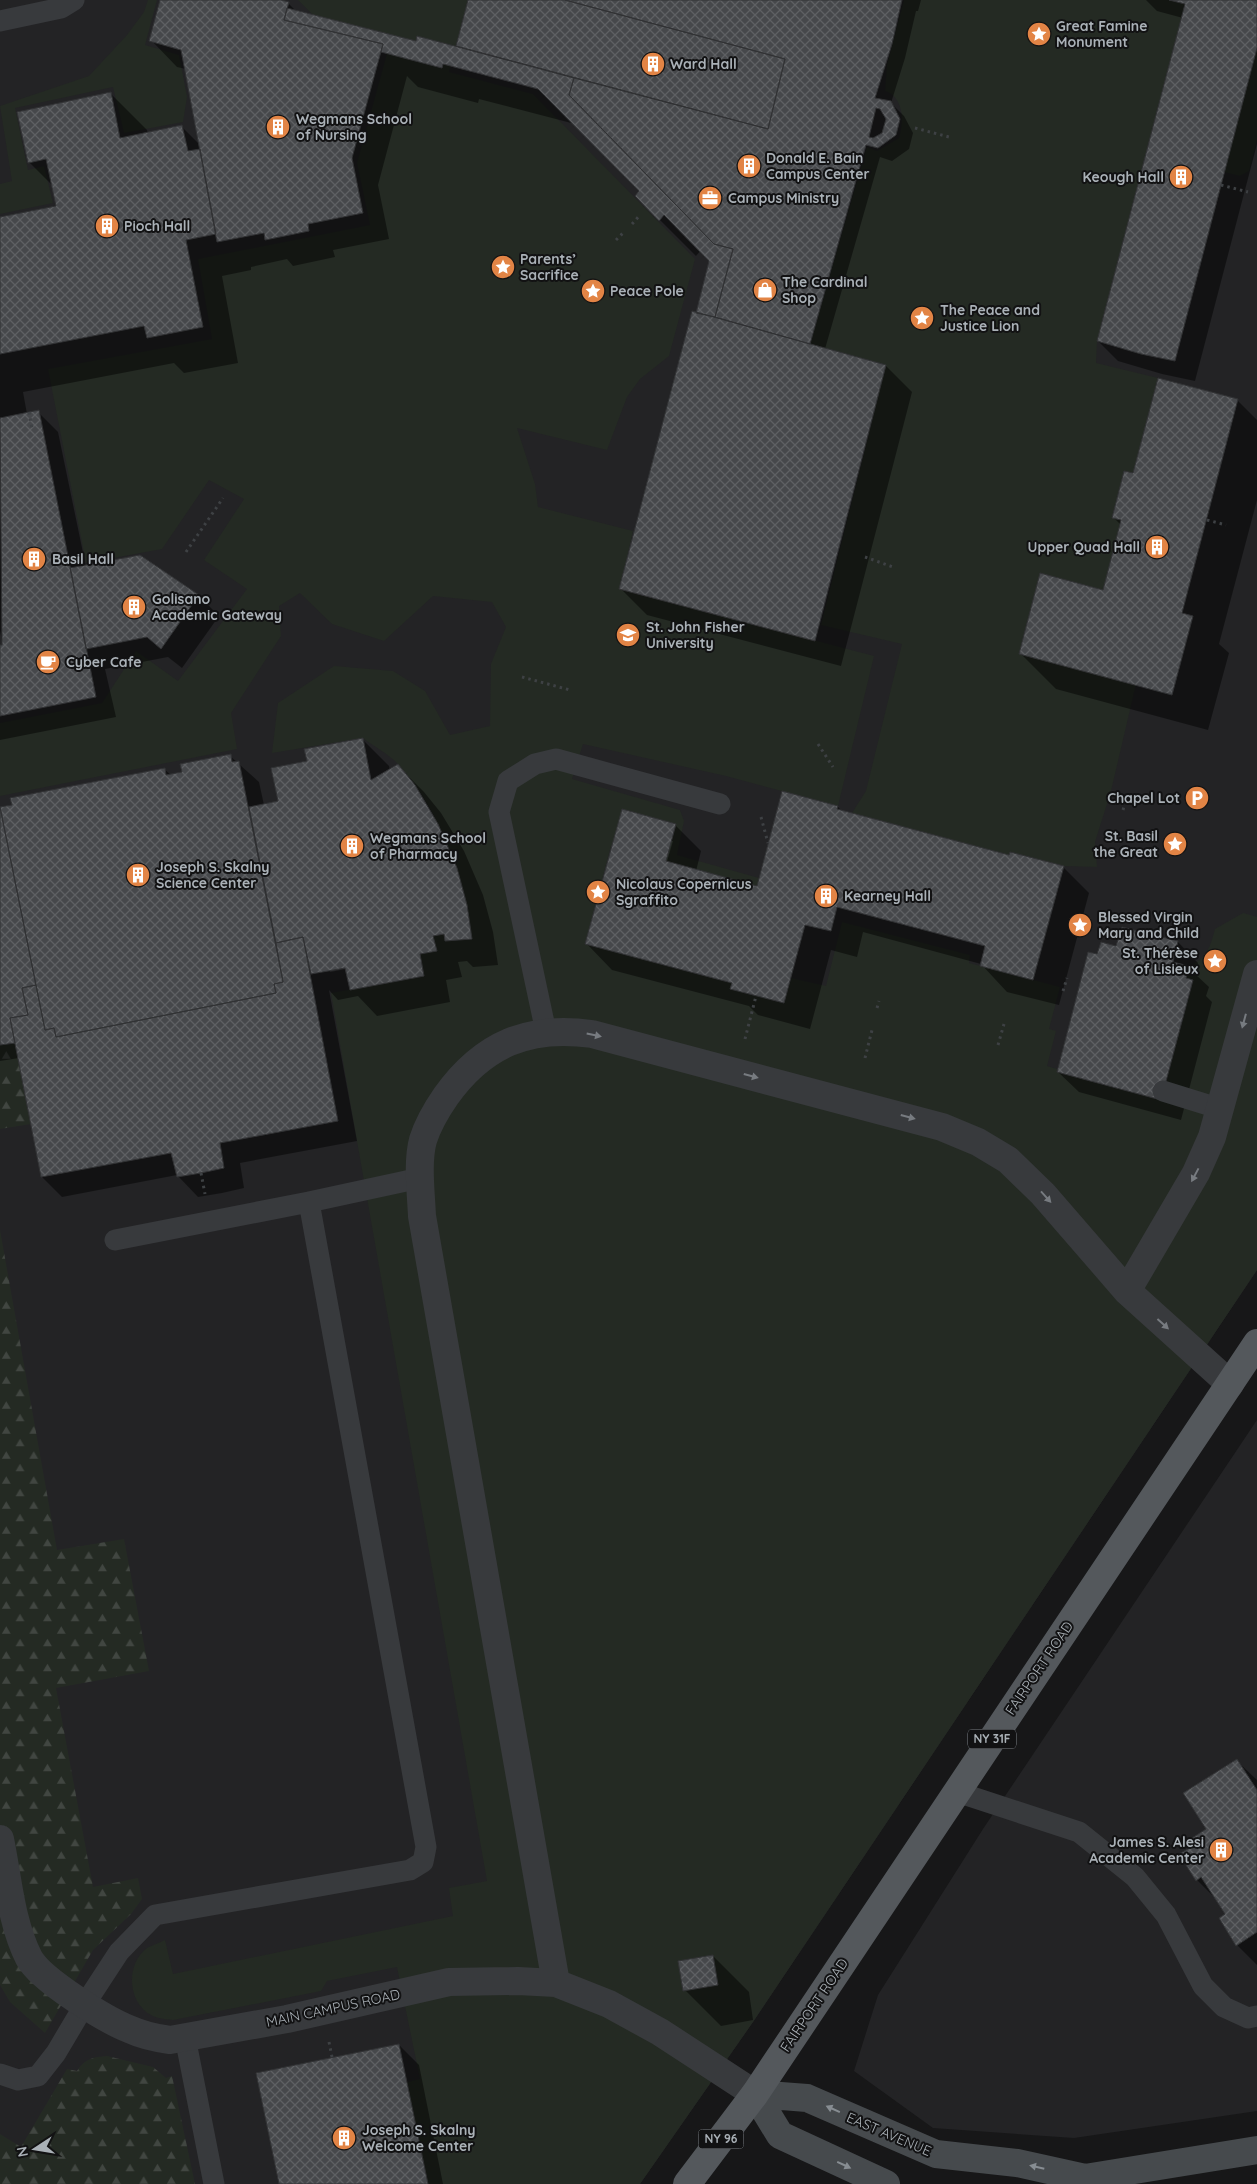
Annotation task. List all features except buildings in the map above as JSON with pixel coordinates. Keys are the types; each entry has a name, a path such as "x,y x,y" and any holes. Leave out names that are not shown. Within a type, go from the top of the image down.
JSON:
{"main road":[{"name":"FAIRPORT ROAD","path":"755,2094 1257,1342"},
{"name":"EAST AVENUE","path":"755,2094 807,2098 936,2154 1017,2162 1077,2181 1257,2150"},
{"name":"NY 96","path":"686,2184 755,2094"},
{"path":"755,2094 780,2135 886,2184"}],"street":[{"path":"1127,1291 1196,1173 1212,1137 1257,974"},
{"path":"556,1983 422,1216 420,1178 423,1140 435,1112 458,1079 492,1050 524,1037 546,1032 570,1031 592,1034 928,1122 978,1142 1008,1160 1043,1194 1127,1291 1230,1384"},
{"name":"MAIN CAMPUS ROAD","path":"0,1839 15,1919 30,1960 56,1985 84,2004 127,2029 150,2037 170,2040 286,2019 449,1982 518,1980 556,1983 609,2004 660,2032 755,2094"}],"lane":[{"path":"0,21 62,8 74,0"},
{"path":"546,1032 499,812 508,781 535,764 556,759 720,804"},
{"path":"1163,1091 1221,1109"},
{"path":"115,1240 420,1178"},
{"path":"0,2074 18,2080 38,2076 60,2047 84,2004 119,1952 155,1915 410,1870 423,1862 426,1847 309,1202"},
{"path":"957,1792 1079,1832 1135,1877 1166,1915 1204,1986 1224,2008 1248,2018 1257,2016"},
{"path":"184,2037 214,2184"}],"path":[{"path":"915,128 949,136"},
{"path":"1221,185 1248,192"},
{"path":"632,224 640,215"},
{"path":"616,240 623,233"},
{"path":"29,412 32,428"},
{"path":"186,552 222,498"},
{"path":"1207,520 1226,525"},
{"path":"865,557 893,567"},
{"path":"522,677 570,690"},
{"path":"818,744 833,767"},
{"path":"1123,810 1127,795"},
{"path":"761,817 768,843"},
{"path":"1064,991 1067,978"},
{"path":"745,1039 756,996"},
{"path":"877,1008 879,1001"},
{"path":"998,1045 1004,1024"},
{"path":"865,1058 872,1030"},
{"path":"201,1173 206,1199"}],"shaded area":[{"name":"St. John Fisher University","path":"0,0 1257,0 1257,1270 753,2022 640,2184 0,2184"},
{"path":"1257,1420 1257,2111 1074,2138 933,2128 854,2071 878,1995 983,1829"}],"green space":[{"path":"148,0 157,0 145,45 179,55 187,97 183,122 124,133 113,87 15,108 28,170 44,166 53,203 0,214 0,184 12,181 0,106 89,76 127,35 144,12"},
{"path":"298,0 468,0 449,72 533,94 695,259 669,356 640,379 627,397 607,450 517,428 535,484 538,507 633,531 620,589 874,656 838,806 726,776 583,744 572,779 680,810 684,821 677,855 759,878 757,886 611,846 585,944 732,983 730,989 784,1003 791,978 826,986 842,922 970,955 969,963 1060,987 1049,1029 1056,1031 1047,1066 1057,1069 1057,1072 1161,1100 1193,981 1186,978 1189,966 1200,960 1207,952 1215,929 1243,913 1257,917 1257,1270 753,2022 640,2184 428,2184 407,2082 420,2079 397,1967 327,1981 321,1991 173,2020 158,2018 147,2013 138,2003 132,1987 133,1970 136,1961 147,1948 165,1940 173,1974 453,1916 449,1888 487,1881 331,993 424,976 420,954 437,951 433,936 444,934 446,941 472,939 468,916 456,870 439,825 415,785 392,758 363,738 272,753 278,703 334,666 393,671 425,691 450,735 490,726 491,664 506,627 492,602 433,596 384,641 332,624 300,593 279,606 281,636 231,713 237,749 0,796 0,723 102,703 136,651 178,681 247,589 204,560 244,499 209,480 162,549 86,563 48,369 212,339 198,259 370,225 357,163 392,35 313,15"},
{"path":"904,0 1169,0 1185,4 1097,341 1096,363 1158,378 1133,473 1124,471 1112,517 1121,520 1103,590 1040,573 1019,653 1136,684 1111,791 1095,842 1097,867 1064,866 1010,852 1009,855 852,813 866,791 902,644 821,625 886,365 810,344 867,147 877,151 899,138 902,124 901,110 896,98 885,91 887,65"},
{"path":"1257,48 1257,140 1249,171 1240,176 1224,172"},
{"path":"15,1043 31,1124 0,1129 0,1045"},
{"path":"0,1230 57,1550 124,1539 149,1671 56,1688 93,1887 138,1878 142,1899 131,1914 93,1950 45,2033 10,2002 0,1985"},
{"path":"107,2056 153,2067 166,2078 172,2076 195,2184 0,2184 0,2134 21,2147 67,2069 77,2071 89,2059"}],"place":[{"name":"Great Famine Monument","path":"1039,34"},
{"name":"Ward Hall","path":"653,64"},
{"name":"Wegmans School of Nursing","path":"278,127"},
{"name":"Donald E. Bain Campus Center","path":"749,166"},
{"name":"Keough Hall","path":"1181,177"},
{"name":"Campus Ministry","path":"710,198"},
{"name":"Pioch Hall","path":"107,226"},
{"name":"Parents’ Sacrifice","path":"503,267"},
{"name":"The Cardinal Shop","path":"765,290"},
{"name":"Peace Pole","path":"593,291"},
{"name":"The Peace and Justice Lion","path":"922,318"},
{"name":"Upper Quad Hall","path":"1157,547"},
{"name":"Basil Hall","path":"34,559"},
{"name":"Golisano Academic Gateway","path":"134,607"},
{"name":"St. John Fisher University","path":"628,635"},
{"name":"Cyber Cafe","path":"48,662"},
{"name":"Chapel Lot","path":"1197,798"},
{"name":"St. Basil the Great","path":"1175,844"},
{"name":"Wegmans School of Pharmacy","path":"352,846"},
{"name":"Joseph S. Skalny Science Center","path":"138,875"},
{"name":"Nicolaus Copernicus Sgraffito","path":"598,892"},
{"name":"Kearney Hall","path":"826,896"},
{"name":"Blessed Virgin Mary and Child","path":"1080,925"},
{"name":"St. Thérèse of Lisieux","path":"1215,961"},
{"name":"James S. Alesi Academic Center","path":"1221,1850"},
{"name":"Joseph S. Skalny Welcome Center","path":"344,2138"}]}
